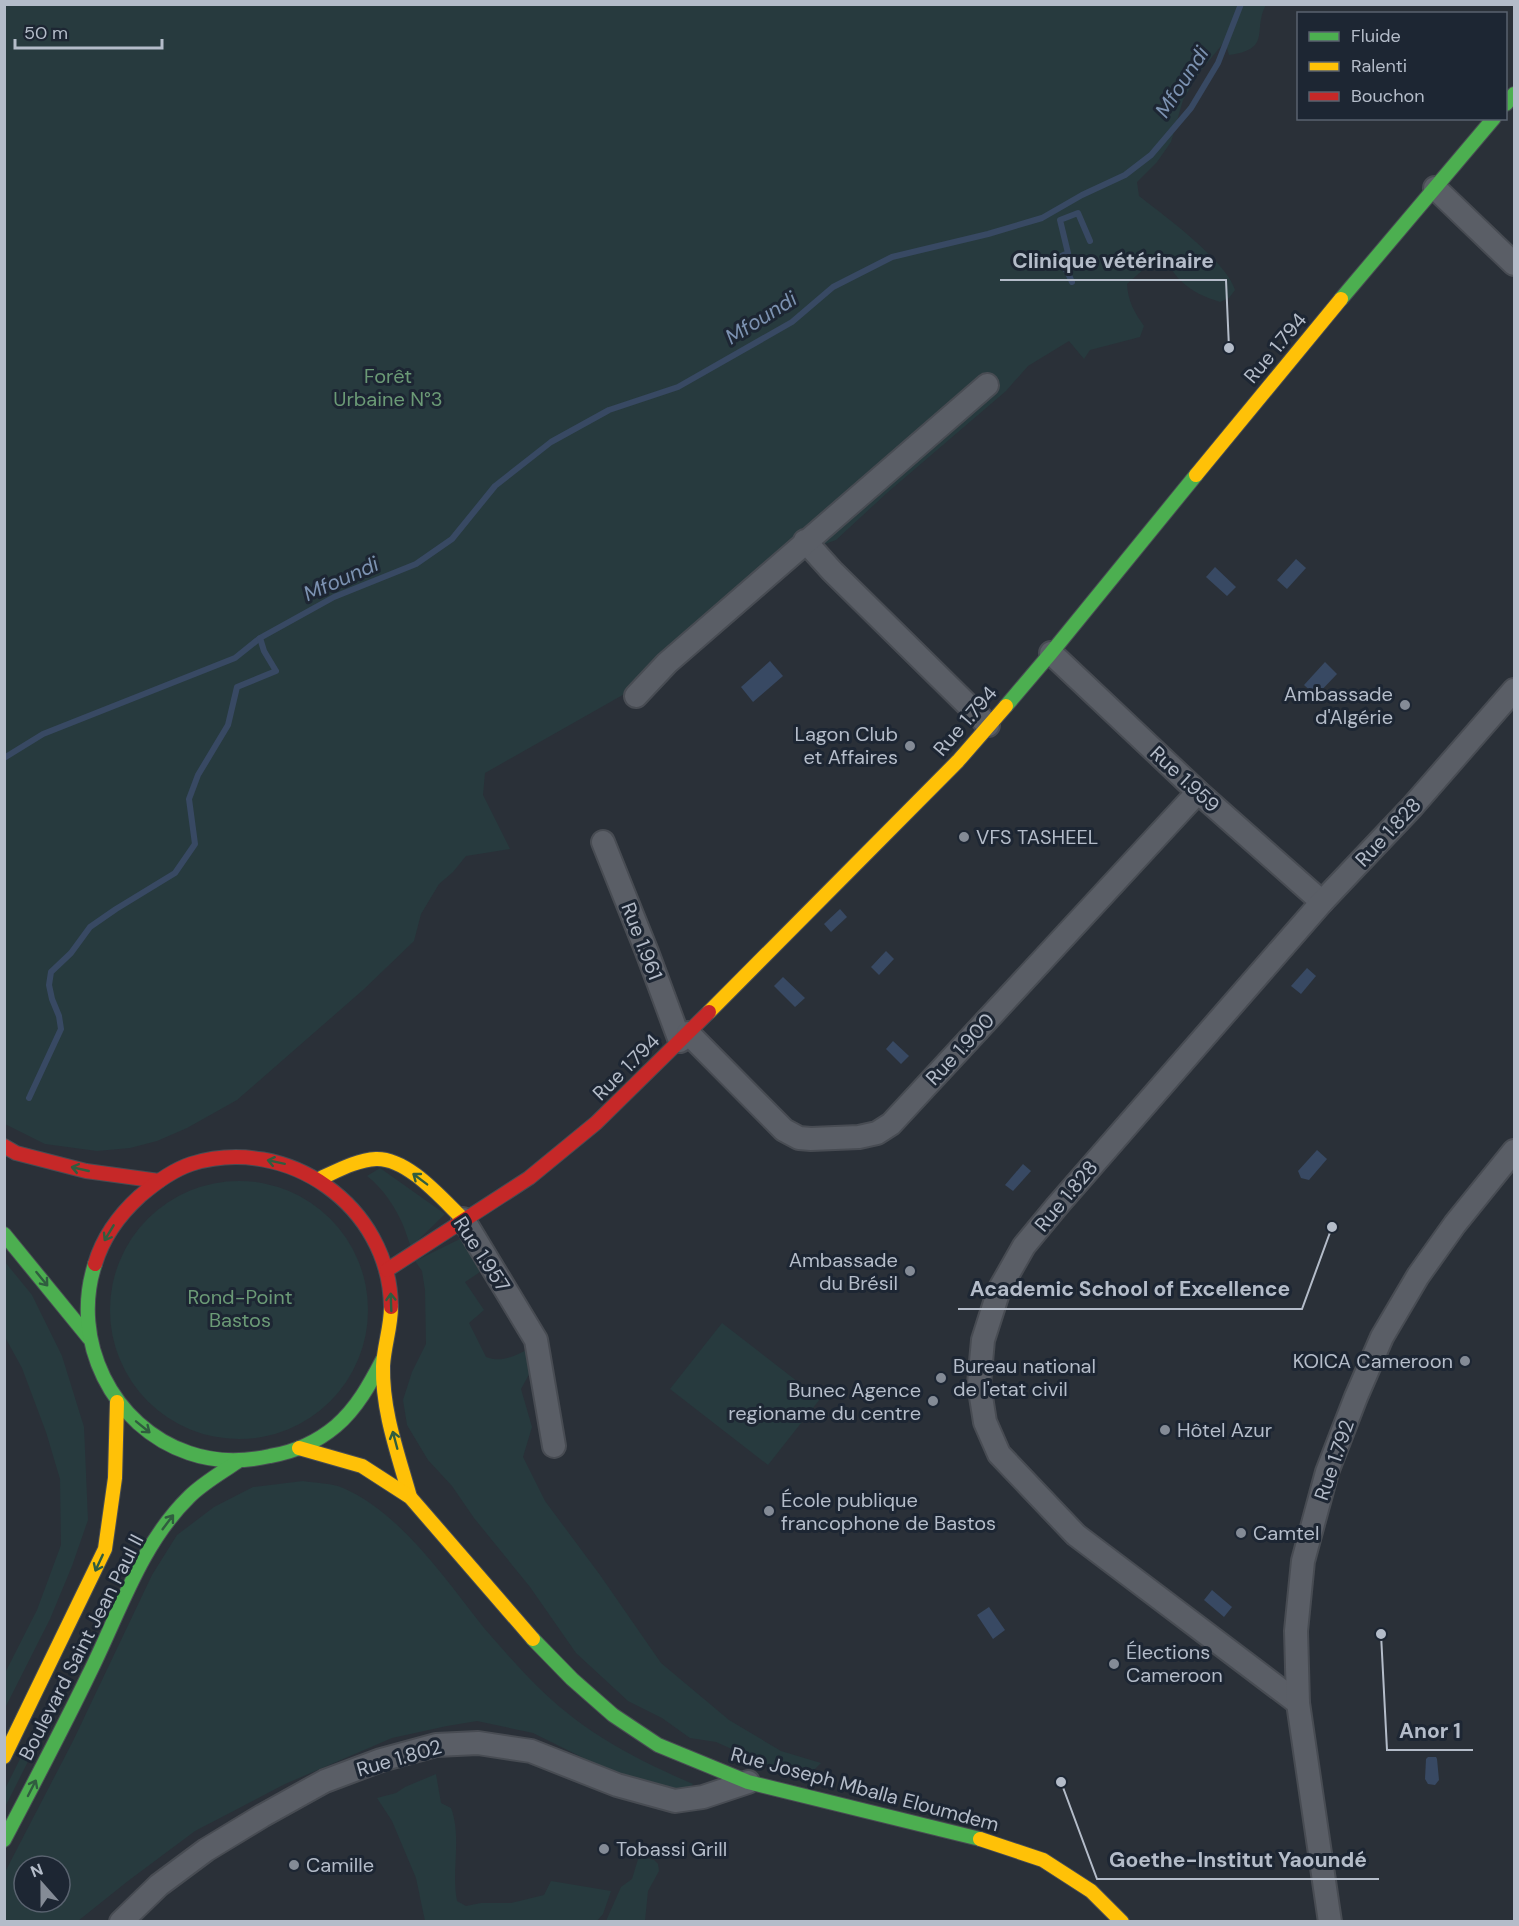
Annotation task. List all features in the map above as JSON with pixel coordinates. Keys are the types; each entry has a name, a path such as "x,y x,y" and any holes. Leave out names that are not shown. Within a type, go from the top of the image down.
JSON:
{"main road":[{"name":"Rue 1.794","path":"387,1270 529,1178 588,1130 684,1037 958,760 1051,653 1264,391 1492,120"},
{"path":"10,1149 86,1171 159,1181"},
{"path":"222,1158 255,1158 289,1164 320,1179 350,1203 373,1234 387,1270 392,1300 390,1330 383,1359 364,1396 335,1427 299,1448 268,1458 237,1462 211,1460 176,1449 143,1429 117,1402 100,1371 89,1338 87,1302 94,1266 108,1233 130,1204 159,1181 188,1165 222,1158"},
{"name":"Rue 1.957","path":"320,1179 359,1162 378,1158 389,1160 406,1169 428,1186 463,1219"},
{"path":"4,1234 89,1338"},
{"path":"383,1359 385,1398 410,1497"},
{"name":"Boulevard Saint Jean Paul II","path":"4,1757 105,1549 115,1478 117,1402"},
{"name":"Rue Joseph Mballa Eloumdem","path":"299,1448 362,1466 410,1497 520,1626 572,1679 613,1715 658,1745 748,1782 964,1833 1042,1860 1090,1891 1122,1922"},
{"name":"Boulevard Saint Jean Paul II","path":"4,1840 96,1660 132,1580 167,1522 206,1482 237,1462"}],"street":[{"path":"1435,188 1515,264"},
{"path":"636,696 667,663 987,385"},
{"path":"805,541 832,571 988,725"},
{"name":"Rue 1.959","path":"1051,653 1198,792 1322,902"},
{"name":"Rue 1.828","path":"1298,1703 1076,1535 999,1454 985,1422 979,1384 983,1340 999,1290 1024,1246 1056,1206 1322,902 1412,807 1515,690"},
{"name":"Rue 1.900","path":"684,1037 784,1130 799,1138 849,1138 877,1133 891,1124 1198,792"},
{"name":"Rue 1.961","path":"603,842 684,1037"},
{"name":"Rue 1.792","path":"1330,1922 1298,1703 1296,1631 1303,1561 1328,1472 1356,1396 1382,1338 1418,1276 1455,1224 1515,1152"},
{"name":"Rue 1.957","path":"463,1219 536,1340 554,1446"},
{"name":"Rue 1.802","path":"121,1922 159,1885 197,1857 262,1816 326,1781 381,1760 436,1744 478,1743 531,1751 617,1785 675,1802 703,1797 748,1782"}],"green space":[{"name":"Forêt Urbaine N°3","path":"5,5 1266,5 1256,43 1243,52 1229,55 1225,41 1199,73 1183,100 1171,142 1157,162 1137,182 1139,196 1208,253 1229,278 1235,290 1229,298 1220,302 1189,288 1169,266 1159,260 1145,268 1127,284 1132,306 1144,326 1140,337 1090,350 1084,359 1069,341 1028,366 1006,391 888,492 836,540 791,556 628,692 485,773 483,795 510,849 466,856 439,884 421,914 414,941 363,990 237,1100 187,1128 157,1141 130,1148 97,1151 45,1144 5,1124"},
{"path":"380,1168 445,1214 411,1247 392,1205 378,1186 367,1176"},
{"name":"Rond-Point Bastos","path":"239,1181 264,1184 300,1196 321,1210 339,1228 358,1261 365,1285 368,1310 365,1335 353,1371 339,1392 321,1410 288,1429 264,1436 239,1439 214,1436 178,1424 157,1410 139,1392 120,1359 113,1335 110,1310 113,1285 125,1249 139,1228 157,1210 190,1191 214,1184"},
{"path":"462,1238 480,1272 465,1282 484,1310 469,1323 486,1357 503,1359 529,1349 532,1369 521,1389 532,1427 523,1457 545,1501 661,1663 729,1720 781,1751 821,1763 811,1773 781,1771 716,1742 690,1738 662,1718 628,1701 576,1653 530,1587 474,1518 452,1486 428,1460 407,1425 403,1400 412,1372 426,1344 425,1290 422,1271 415,1261"},
{"path":"5,1262 32,1295 62,1356 84,1427 88,1520 50,1619 5,1708 5,1673 37,1610 61,1545 60,1479 46,1432 22,1368 5,1337"},
{"path":"722,1323 820,1399 768,1465 670,1389"},
{"path":"303,1481 338,1486 364,1499 384,1514 421,1549 484,1628 520,1669 551,1699 588,1729 628,1753 693,1784 687,1791 632,1782 533,1733 477,1721 447,1726 392,1738 285,1784 195,1831 78,1921 5,1921 4,1874 12,1859 12,1914 72,1914 72,1854 14,1854 73,1741 152,1575 177,1535 214,1507 253,1487"},
{"path":"59,1685 64,1690 5,1807 5,1789"},
{"path":"436,1774 441,1803 451,1808 456,1830 455,1889 457,1901 466,1906 481,1903 511,1903 544,1895 551,1881 611,1891 603,1914 597,1921 425,1921 416,1878 392,1821 377,1798 396,1793"},
{"path":"639,1856 654,1860 658,1864 659,1871 648,1891 645,1921 606,1921 621,1887 632,1879"}],"water":[{"path":"1296,559 1306,568 1287,589 1277,580"},
{"path":"1215,567 1236,587 1227,596 1206,577"},
{"path":"770,661 783,676 753,702 741,687"},
{"path":"1325,662 1337,674 1316,696 1304,685"},
{"path":"840,909 847,917 831,932 824,924"},
{"path":"886,951 894,959 879,975 871,967"},
{"path":"1307,968 1316,976 1301,994 1291,986"},
{"path":"783,977 805,998 795,1007 774,986"},
{"path":"893,1041 909,1056 901,1064 886,1049"},
{"path":"1317,1150 1327,1159 1309,1180 1301,1178 1298,1171"},
{"path":"1023,1164 1031,1171 1013,1191 1005,1185"},
{"path":"1212,1590 1232,1607 1224,1617 1204,1600"},
{"path":"989,1607 1005,1630 993,1639 977,1615"},
{"path":"1428,1757 1437,1759 1439,1780 1435,1785 1428,1784 1425,1779"}],"waterway":[{"name":"Mfoundi","path":"4,758 43,734 235,658 260,638 334,597 416,564 452,539 495,486 551,442 609,410 678,387 792,322 833,287 892,257 988,234 1042,218 1082,195 1125,175 1151,155 1191,108 1218,63 1241,4"},
{"path":"1072,282 1067,271 1058,261 1059,257 1068,253 1060,220 1078,213 1090,241"},
{"path":"29,1098 61,1029 49,985 51,972 71,953 90,927 175,873 195,844 189,799 198,775 228,725 237,687 276,671 264,651 260,638"}],"traffic: fast":[{"path":"1507,103 1514,94"},
{"path":"1341,299 1492,120"},
{"path":"1006,706 1196,475"},
{"path":"4,1234 89,1338"},
{"path":"95,1264 89,1293 88,1322 93,1350 104,1377 119,1402 138,1423 162,1441 189,1453 209,1458 239,1460 279,1454 305,1446 329,1432 344,1419 357,1403 383,1359"},
{"path":"4,1840 79,1695 132,1581 157,1536 194,1492 237,1462"},
{"path":"533,1639 572,1679 613,1715 658,1745 748,1782 980,1839"}],"traffic: slow":[{"path":"1196,475 1341,299"},
{"path":"709,1012 958,761 1006,706"},
{"path":"319,1179 361,1161 388,1160 424,1181 463,1219"},
{"path":"391,1307 383,1383 392,1432 410,1497"},
{"path":"4,1757 105,1549 115,1478 117,1402"},
{"path":"299,1448 362,1466 410,1497 533,1639"},
{"path":"980,1839 1043,1860 1091,1891 1122,1922"}],"traffic: jam":[{"path":"387,1270 529,1178 596,1123 709,1012"},
{"path":"4,1146 16,1153 86,1171 159,1181"},
{"path":"95,1264 107,1236 125,1211 145,1191 158,1182 191,1164 227,1157 263,1159 296,1169 327,1186 353,1209 373,1238 386,1271 391,1307"}],"place":[{"name":"Clinique vétérinaire","path":"1229,348"},
{"name":"Ambassade d'Algérie","path":"1405,705"},
{"name":"Lagon Club et Affaires","path":"910,746"},
{"name":"VFS TASHEEL","path":"964,837"},
{"name":"Academic School of Excellence","path":"1332,1227"},
{"name":"Ambassade du Brésil","path":"910,1271"},
{"name":"KOICA Cameroon","path":"1465,1361"},
{"name":"Bureau national de l'etat civil","path":"941,1378"},
{"name":"Bunec Agence regioname du centre","path":"933,1401"},
{"name":"Hôtel Azur","path":"1165,1430"},
{"name":"École publique francophone de Bastos","path":"769,1511"},
{"name":"Camtel","path":"1241,1533"},
{"name":"Anor 1","path":"1381,1634"},
{"name":"Élections Cameroon","path":"1114,1664"},
{"name":"Goethe-Institut Yaoundé","path":"1061,1782"},
{"name":"Tobassi Grill","path":"604,1849"},
{"name":"Camille","path":"294,1865"}]}
